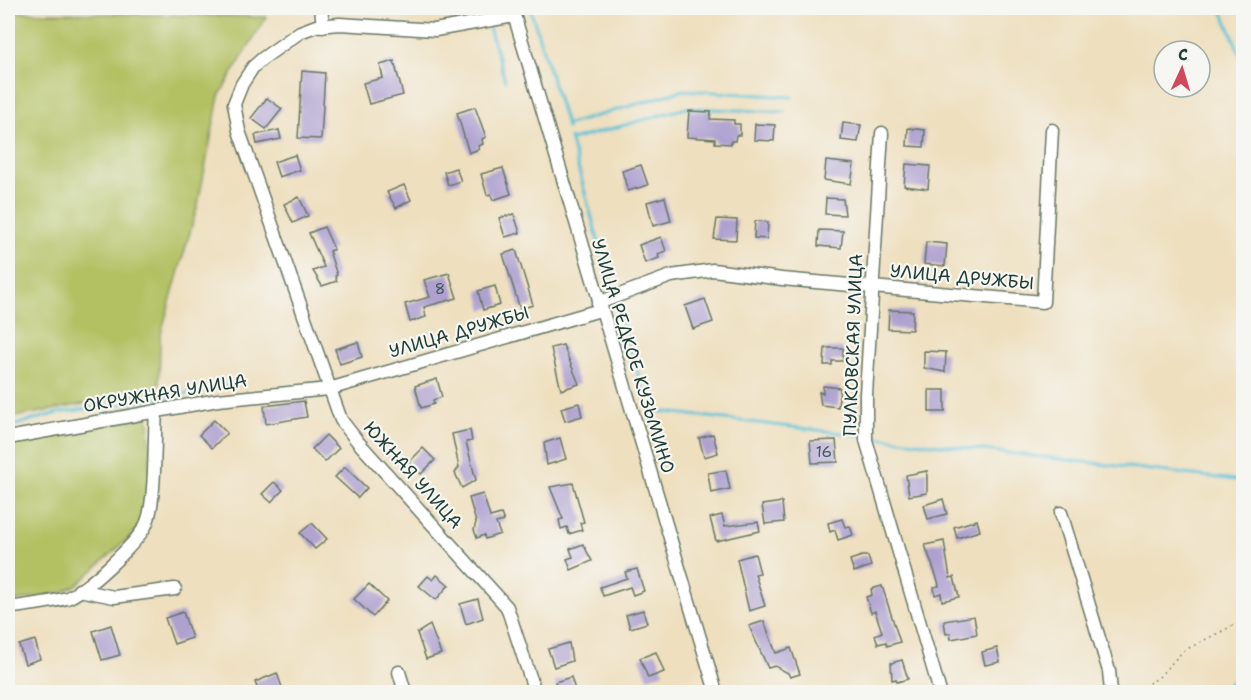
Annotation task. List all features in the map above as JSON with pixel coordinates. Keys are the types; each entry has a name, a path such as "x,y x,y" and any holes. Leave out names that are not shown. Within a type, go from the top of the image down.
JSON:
{"street":[{"path":"321,8 323,26"},
{"name":"ЮЖНАЯ УЛИЦА","path":"513,11 458,28 435,30 323,26 300,32 253,67 234,104 239,131 341,420 358,442 507,607 536,693"},
{"name":"УЛИЦА РЕДКОЕ КУЗЬМИНО","path":"513,11 716,693"},
{"name":"УЛИЦА ДРУЖБЫ","path":"328,388 599,306 671,276 713,270 1043,302 1052,130"},
{"name":"ПУЛКОВСКАЯ УЛИЦА","path":"882,133 872,287 866,440 940,693"},
{"name":"ОКРУЖНАЯ УЛИЦА","path":"8,438 218,400 328,388"},
{"path":"74,594 140,536 148,522 156,411"},
{"path":"1061,513 1109,671 1111,693"},
{"path":"8,608 74,594 114,597 175,589"},
{"path":"399,672 405,693"}],"path":[{"path":"1133,693 1158,678 1183,651 1244,620"}],"green space":[{"path":"8,12 266,17 219,96 198,204 160,337 159,390 8,418"},
{"path":"146,417 149,420 149,492 142,519 136,531 77,585 62,592 8,603 8,441"}],"building":[{"path":"394,61 403,95 369,104 363,83 383,78 380,65"},
{"path":"302,71 325,73 321,139 298,138"},
{"path":"267,98 282,109 266,129 251,118"},
{"path":"475,107 486,137 482,139 483,144 478,146 479,149 469,153 457,113"},
{"path":"689,111 711,112 710,119 734,120 734,124 740,124 740,135 736,135 735,141 731,141 731,144 715,143 715,139 687,137"},
{"path":"843,123 861,125 858,142 841,140"},
{"path":"755,124 775,125 774,141 754,140"},
{"path":"908,128 925,130 924,147 907,146"},
{"path":"279,130 281,139 257,144 255,135"},
{"path":"295,155 300,170 279,177 274,162"},
{"path":"826,161 854,164 851,184 824,180"},
{"path":"906,164 930,166 928,189 904,186"},
{"path":"641,165 648,185 628,191 622,171"},
{"path":"456,168 461,181 448,185 444,172"},
{"path":"503,168 511,194 493,200 491,194 487,195 481,174"},
{"path":"404,185 411,200 396,208 387,192"},
{"path":"299,197 308,216 293,223 284,204"},
{"path":"665,197 671,221 653,226 647,202"},
{"path":"826,198 843,199 845,215 825,214"},
{"path":"514,214 520,233 505,237 499,218"},
{"path":"717,219 737,220 736,240 714,239"},
{"path":"755,221 768,222 767,239 754,238"},
{"path":"324,227 334,249 329,251 337,281 322,286 313,271 324,267 309,233"},
{"path":"819,230 843,231 841,248 818,246"},
{"path":"661,237 666,251 658,254 659,258 645,263 639,245"},
{"path":"926,242 947,244 945,266 924,264"},
{"path":"516,250 533,305 520,309 503,254"},
{"path":"449,273 457,298 424,307 426,317 410,322 405,304 430,297 424,280"},
{"path":"495,286 500,305 483,310 478,291"},
{"path":"705,299 713,322 693,329 685,306"},
{"path":"889,310 913,311 912,330 888,329"},
{"path":"358,342 362,357 340,364 335,349"},
{"path":"563,345 579,384 561,390 551,348"},
{"path":"825,348 843,348 843,361 832,361 832,365 824,365"},
{"path":"924,351 946,352 945,372 924,368"},
{"path":"437,379 442,397 433,400 434,404 421,408 415,386"},
{"path":"823,386 840,388 838,407 821,405 819,392 823,393"},
{"path":"929,390 945,390 945,412 929,412"},
{"path":"304,401 307,417 266,424 264,406"},
{"path":"579,403 582,416 565,421 561,408"},
{"path":"214,420 227,433 212,448 199,435"},
{"path":"470,430 472,441 466,442 476,480 462,488 455,473 459,467 452,434"},
{"path":"713,434 718,453 704,457 699,438"},
{"path":"326,435 339,448 325,462 312,449"},
{"path":"560,438 566,459 547,465 544,443"},
{"path":"836,440 838,462 812,463 810,441"},
{"path":"423,448 435,460 421,474 409,462"},
{"path":"345,467 367,488 358,498 335,477"},
{"path":"726,470 730,489 711,493 708,473"},
{"path":"927,471 927,493 909,496 906,475"},
{"path":"274,482 283,490 271,502 262,494"},
{"path":"573,483 584,522 580,523 582,530 569,534 567,527 561,529 559,520 563,519 550,487"},
{"path":"483,494 490,517 501,514 504,521 496,523 500,534 485,539 484,535 477,538 474,530 476,522 469,498"},
{"path":"943,499 947,514 928,519 924,505"},
{"path":"782,502 784,522 765,524 762,505"},
{"path":"722,515 725,526 758,522 760,531 716,541 710,518"},
{"path":"842,519 845,527 850,526 853,535 838,540 835,530 830,532 828,523"},
{"path":"977,520 980,531 957,538 954,527"},
{"path":"312,523 327,539 315,549 300,533"},
{"path":"944,541 950,578 954,577 959,597 942,601 941,593 935,595 934,587 939,586 938,581 925,545"},
{"path":"583,544 592,561 571,570 567,559 573,557 570,549"},
{"path":"755,554 760,573 755,574 765,606 749,611 737,559"},
{"path":"868,556 871,566 854,572 850,560"},
{"path":"637,569 644,591 633,595 630,587 603,596 600,587 627,578 625,572"},
{"path":"437,575 449,585 436,600 419,586 428,576 433,580"},
{"path":"369,584 387,601 373,617 354,599"},
{"path":"882,586 900,642 887,646 886,642 878,644 875,635 882,632 875,611 871,613 866,597 872,595 871,589"},
{"path":"478,599 483,618 466,624 460,604"},
{"path":"643,610 647,623 630,628 626,615"},
{"path":"183,612 192,638 174,644 165,618"},
{"path":"974,616 977,634 951,639 950,633 946,634 944,621"},
{"path":"764,621 776,653 791,648 800,674 790,677 788,673 775,666 768,668 749,626"},
{"path":"111,625 120,655 102,660 93,631"},
{"path":"430,625 441,654 426,659 417,633"},
{"path":"35,640 40,659 25,664 19,645"},
{"path":"569,643 572,661 554,667 548,649"},
{"path":"997,648 1000,662 985,665 982,652"},
{"path":"656,652 664,672 648,678 640,658"},
{"path":"902,660 908,679 897,682 896,679 892,680 891,663"},
{"path":"277,673 284,693 259,693 255,682"},
{"path":"571,677 575,690 558,693 555,682"}],"waterway":[{"path":"451,8 462,8"},
{"path":"484,8 485,12"},
{"path":"530,8 567,128"},
{"path":"1221,8 1244,64"},
{"path":"489,27 505,80"},
{"path":"566,125 684,90 792,97"},
{"path":"571,140 686,108 785,112"},
{"path":"570,138 613,295"},
{"path":"615,301 648,405 658,411 858,435"},
{"path":"8,427 58,413 164,398 238,383"},
{"path":"874,437 1244,481"},
{"path":"1218,692 1244,673"}]}
